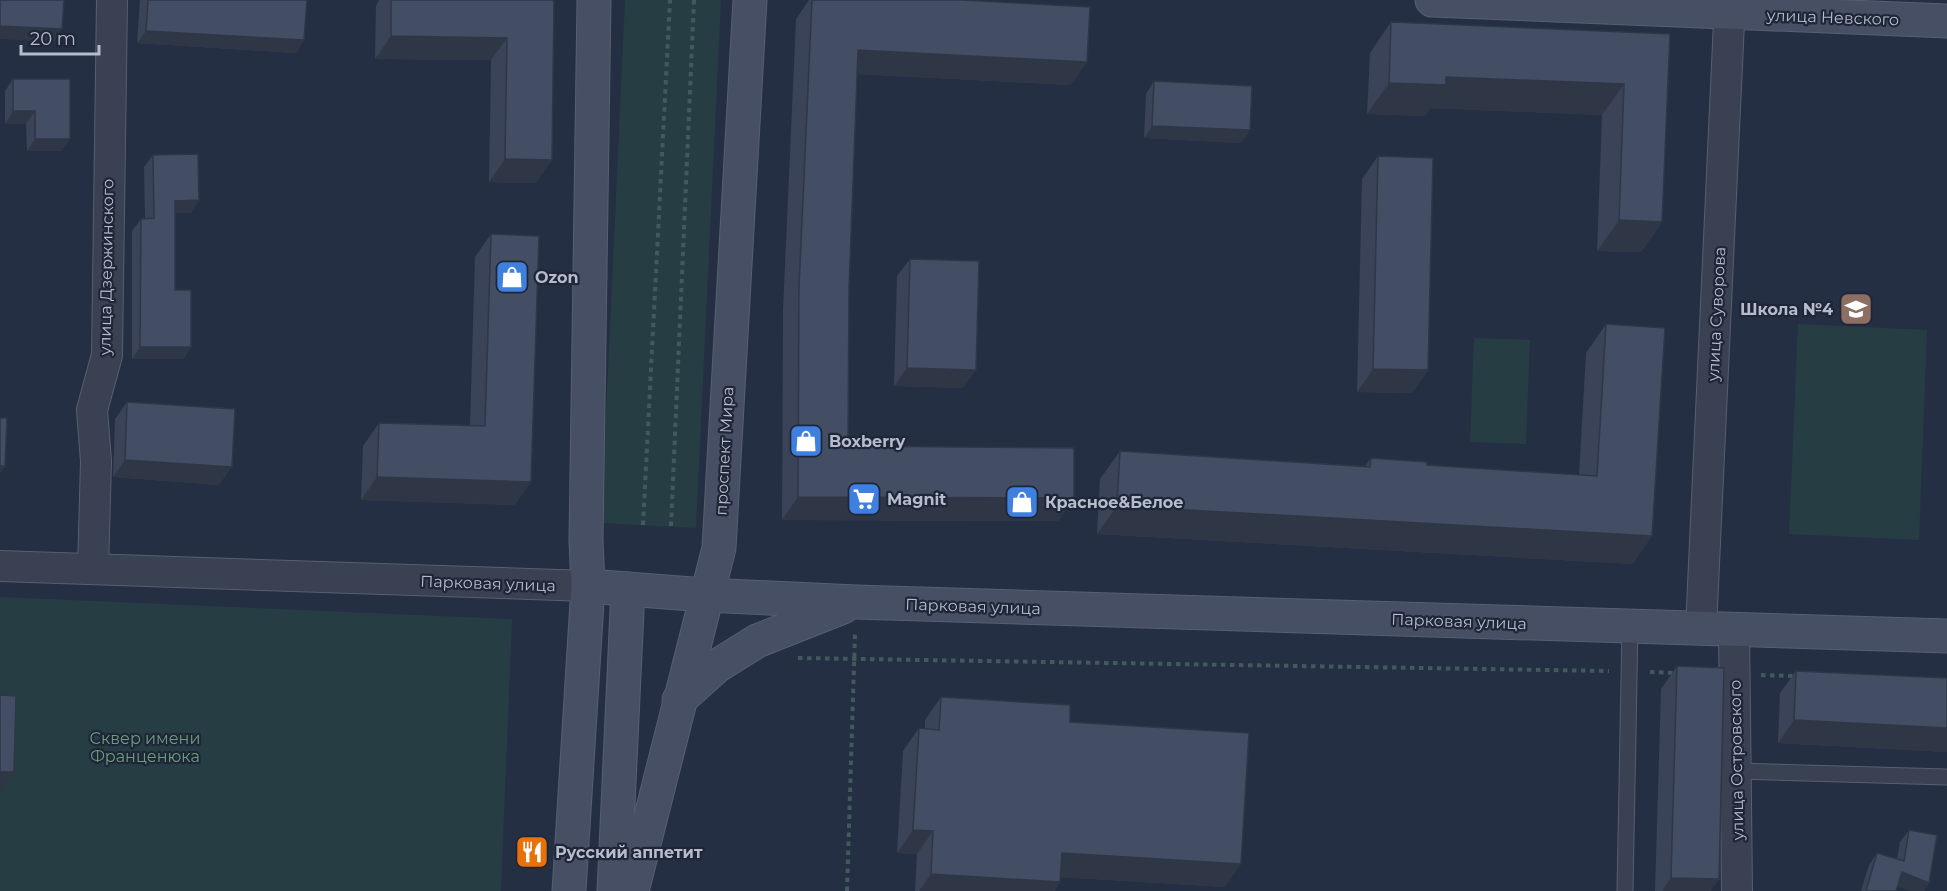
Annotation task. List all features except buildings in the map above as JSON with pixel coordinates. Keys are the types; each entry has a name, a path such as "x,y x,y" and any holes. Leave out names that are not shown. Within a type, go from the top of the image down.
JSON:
{"main road":[{"path":"569,891 588,586 586,540 594,0"},
{"name":"проспект Мира","path":"632,891 718,548 750,0"},
{"name":"улица Невского","path":"1432,0 1730,7 1947,21"},
{"name":"Парковая улица","path":"588,586 705,595 856,602 1947,636"},
{"path":"614,891 628,589"},
{"path":"679,700 717,666 757,641 856,602"}],"street":[{"name":"улица Дзержинского","path":"93,569 96,461 92,410 107,355 111,0"},
{"name":"улица Суворова","path":"1701,629 1730,7"},
{"name":"Парковая улица","path":"0,566 588,586"},
{"name":"улица Островского","path":"1734,629 1737,891"}],"lane":[{"path":"1625,891 1630,626"},
{"path":"1736,771 1947,777"}],"path":[{"path":"643,525 670,0"},
{"path":"671,526 694,0"},
{"path":"848,891 856,602"},
{"path":"794,658 1676,673"},
{"path":"1735,674 1805,677"}],"green space":[{"path":"625,0 721,0 696,528 601,523"},
{"path":"1798,324 1927,330 1919,540 1789,534"},
{"path":"1474,338 1530,340 1526,444 1470,442"},
{"name":"Сквер имени Франценюка","path":"0,597 512,619 501,891 0,891"}],"place":[{"name":"Ozon","path":"512,277"},
{"name":"Школа №4","path":"1856,309"},
{"name":"Boxberry","path":"806,441"},
{"name":"Magnit","path":"864,499"},
{"name":"Красное&Белое","path":"1022,502"},
{"name":"Русский аппетит","path":"532,852"}]}
